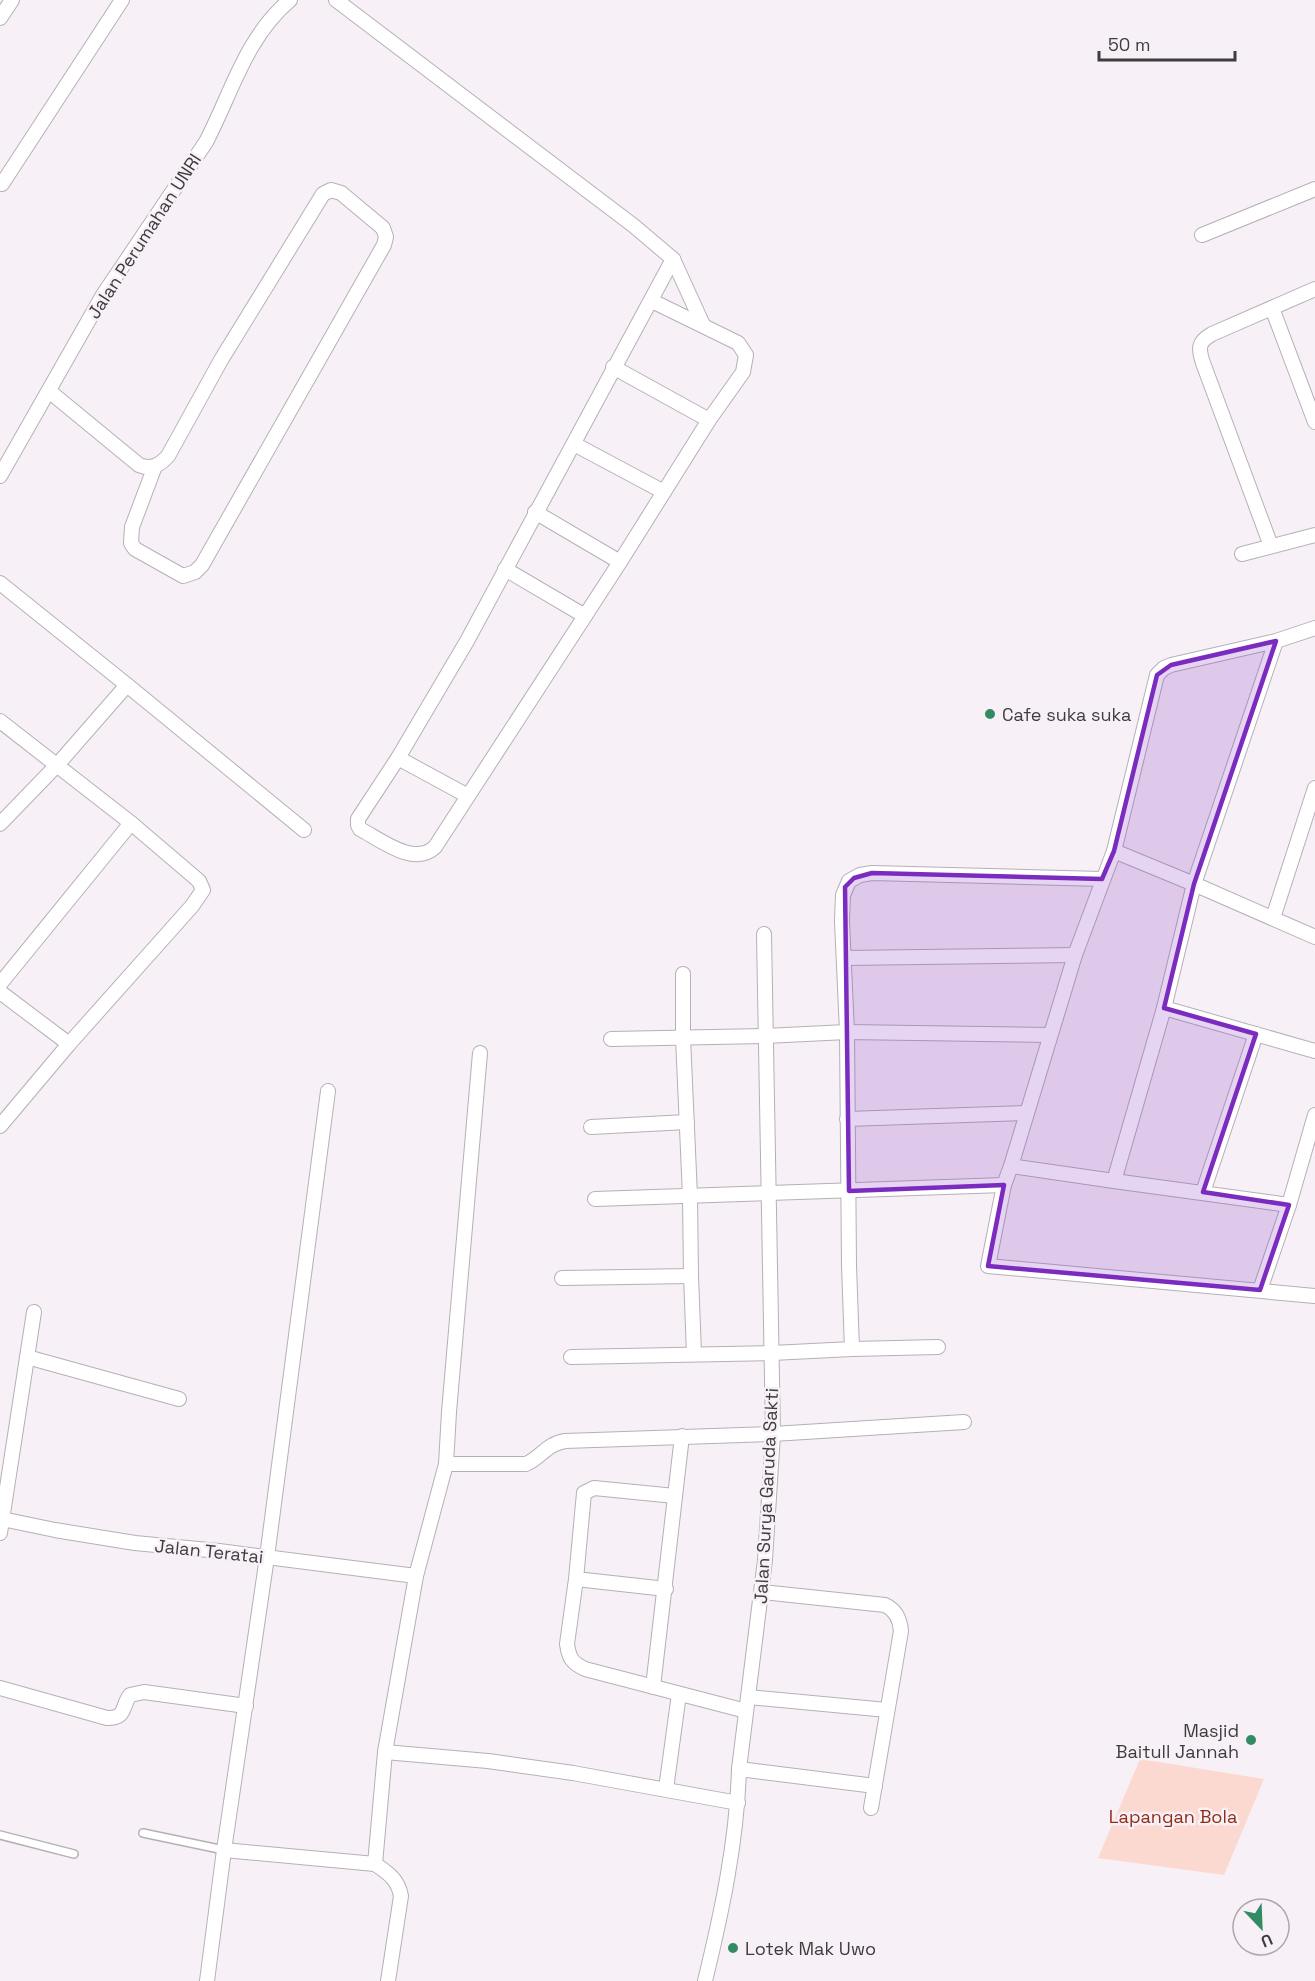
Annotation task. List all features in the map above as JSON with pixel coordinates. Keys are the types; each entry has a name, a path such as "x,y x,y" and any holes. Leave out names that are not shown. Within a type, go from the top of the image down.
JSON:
{"street":[{"path":"0,18 12,0"},
{"path":"2,183 122,0"},
{"name":"Jalan Perumahan UNRI","path":"0,476 103,295 206,142 250,48 268,22 290,0"},
{"path":"336,0 634,226 673,259 703,325"},
{"path":"1202,235 1315,189"},
{"path":"49,391 139,465 155,466 168,456 221,360 323,194 331,190 341,193 383,228 386,237 384,244 202,565 190,574 183,576 135,549 131,543 132,527 155,466"},
{"path":"652,301 738,343 746,355 743,372 709,420 435,847 420,855 405,852 360,830 358,819 398,759 467,641 673,259"},
{"path":"1271,546 1199,347 1202,341 1212,334 1315,289"},
{"path":"1272,308 1315,422"},
{"path":"613,368 709,420"},
{"path":"574,444 664,492"},
{"path":"536,512 620,562"},
{"path":"1242,554 1315,535"},
{"path":"505,569 585,616"},
{"path":"0,583 304,830"},
{"path":"1315,628 1276,641 1172,665 1160,671 1154,681 1114,852 1075,955 1049,1035 1004,1185 988,1266 1315,1296"},
{"path":"1114,1181 1164,1008 1194,884 1276,641"},
{"path":"0,824 58,765 128,685"},
{"path":"0,721 131,823 199,881 203,890 192,906 3,1117"},
{"path":"398,759 468,796"},
{"path":"1273,918 1315,788"},
{"path":"0,984 131,823"},
{"path":"1114,852 1315,937"},
{"path":"852,1348 843,895 849,881 860,875 872,873 1102,879"},
{"name":"Jalan Surya Garuda Sakti","path":"705,1981 724,1898 738,1803 739,1769 762,1592 773,1434 764,934"},
{"path":"844,958 1075,955"},
{"path":"683,974 683,1038 694,1354"},
{"path":"0,992 69,1044"},
{"path":"1164,1008 1315,1051"},
{"path":"610,1039 847,1032 1049,1035"},
{"path":"1203,1192 1256,1034"},
{"path":"375,1864 385,1752 416,1576 446,1464 480,1053"},
{"path":"207,1981 267,1557 328,1091"},
{"path":"847,1119 1026,1113"},
{"path":"1260,1290 1289,1205 1315,1115"},
{"path":"591,1127 687,1122"},
{"path":"1011,1166 1289,1205"},
{"path":"595,1199 1004,1185"},
{"path":"562,1278 691,1276"},
{"path":"0,1533 34,1312"},
{"path":"571,1357 938,1347"},
{"path":"27,1357 179,1399"},
{"path":"446,1464 518,1465 535,1460 553,1443 773,1434 964,1422"},
{"path":"653,1687 682,1436"},
{"path":"675,1497 594,1488 584,1493 567,1644 572,1661 585,1669 746,1711"},
{"name":"Jalan Teratai","path":"2,1519 135,1543 416,1576"},
{"path":"576,1579 666,1589"},
{"path":"762,1592 885,1605 892,1608 900,1623 901,1631 871,1808"},
{"path":"0,1688 107,1718 116,1718 122,1714 130,1695 144,1692 246,1706"},
{"path":"666,1789 679,1694"},
{"path":"748,1697 887,1710"},
{"path":"385,1752 488,1761 666,1789 738,1803"},
{"path":"739,1769 875,1786"},
{"path":"224,1850 375,1864 397,1881 401,1896 388,1981"}],"lane":[{"path":"143,1833 224,1850"},
{"path":"0,1835 74,1854"}],"highlighted area":[{"path":"1276,641 1194,884 1164,1008 1256,1034 1203,1192 1289,1205 1260,1290 988,1266 1004,1185 849,1191 845,887 854,878 872,873 1102,879 1114,851 1157,675 1171,665"}],"green space":[{"name":"Lapangan Bola","path":"1140,1759 1264,1779 1224,1875 1098,1858"}],"place":[{"name":"Cafe suka suka","path":"990,714"},
{"name":"Masjid Baitull Jannah","path":"1251,1740"},
{"name":"Lotek Mak Uwo","path":"733,1948"}]}
